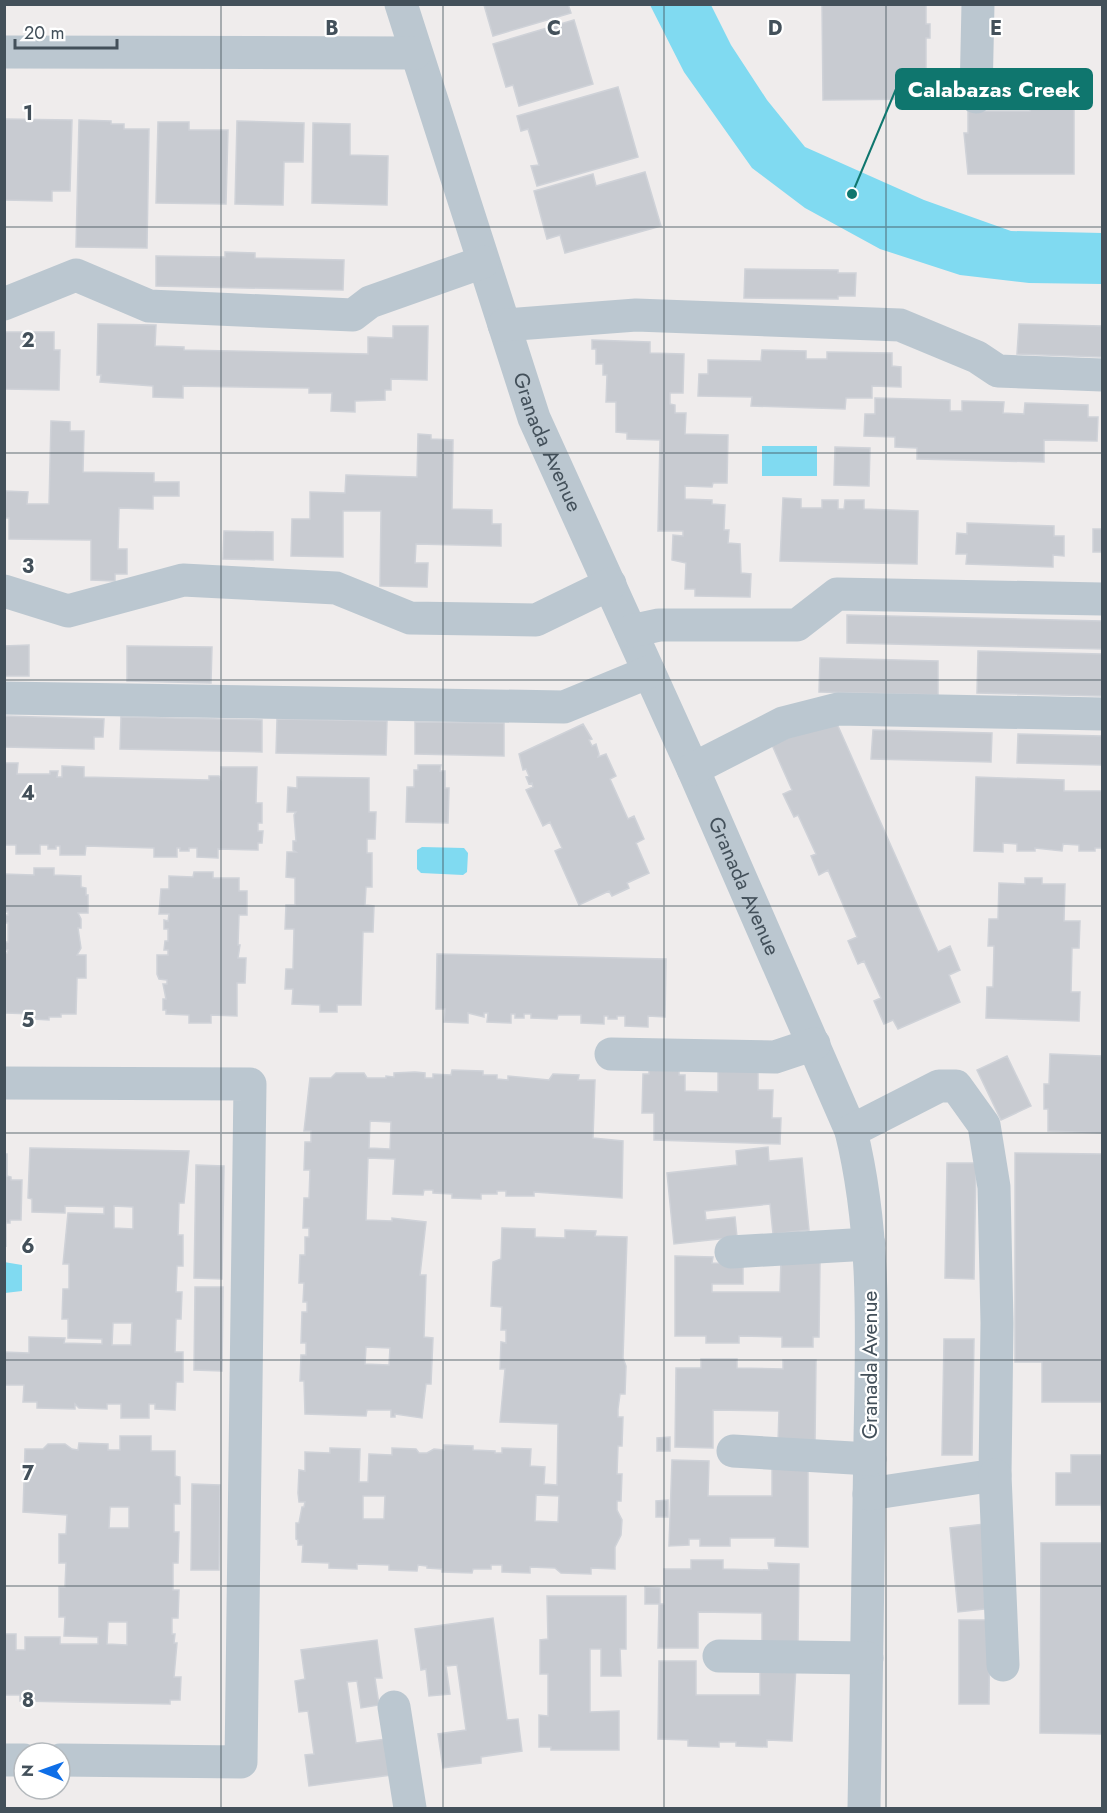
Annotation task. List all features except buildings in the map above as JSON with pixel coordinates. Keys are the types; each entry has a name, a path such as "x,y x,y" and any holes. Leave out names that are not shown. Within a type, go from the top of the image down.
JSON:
{"street":[{"name":"Granada Avenue","path":"400,4 534,418 693,769 851,1131 862,1174 869,1244 872,1335 864,1809"},
{"path":"976,96 978,4"},
{"path":"4,52 415,53"},
{"path":"4,304 76,275 149,306 353,315 370,302 483,262"},
{"path":"504,325 636,315 900,325 977,357 998,371 1102,375"},
{"path":"4,591 68,611 183,580 336,588 410,618 536,620 610,584"},
{"path":"631,631 659,625 797,625 837,594 1102,600"},
{"path":"4,698 564,707 649,672"},
{"path":"693,769 783,723 838,709 1102,714"},
{"path":"610,1054 775,1057 814,1044"},
{"path":"4,1083 250,1084 241,1762 72,1760"},
{"path":"851,1131 939,1086 956,1086 984,1125 994,1187 997,1323 995,1475 1002,1665"},
{"path":"731,1252 869,1244"},
{"path":"733,1451 870,1459"},
{"path":"869,1494 995,1475"},
{"path":"719,1656 867,1658"},
{"path":"394,1707 410,1809"}],"water":[{"path":"650,5 711,5 731,45 767,100 805,147 924,200 1011,231 1102,233 1102,284 1029,283 960,275 880,249 805,208 752,168 684,72"},
{"path":"762,446 817,446 817,476 762,476"},
{"path":"422,847 464,848 468,853 467,872 463,875 421,873 417,869 417,850"},
{"path":"4,1262 22,1265 22,1291 5,1293"}],"place":[{"name":"Calabazas Creek","path":"852,194"}]}
